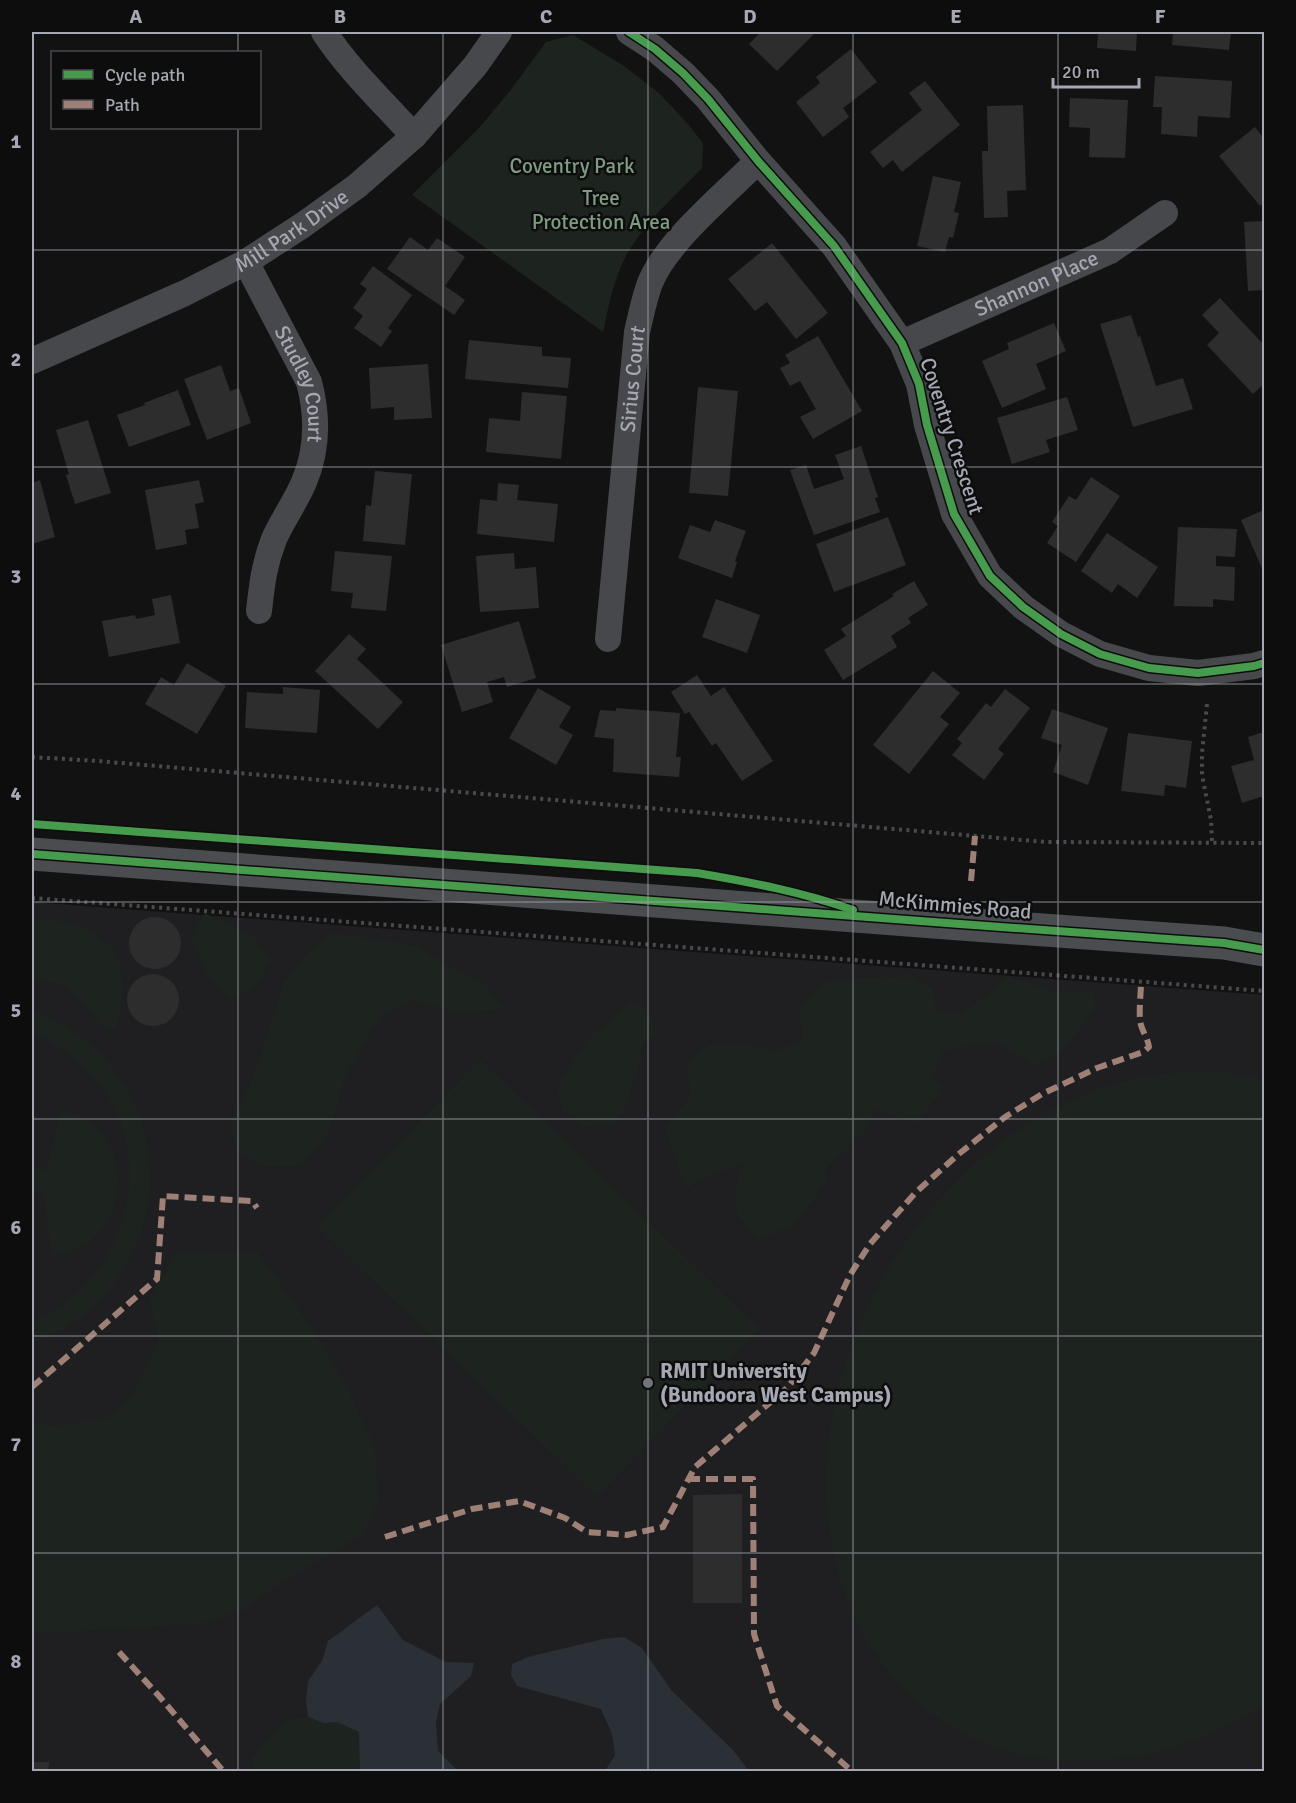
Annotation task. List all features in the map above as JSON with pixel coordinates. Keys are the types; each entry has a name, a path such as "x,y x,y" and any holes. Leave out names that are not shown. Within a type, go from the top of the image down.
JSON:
{"main road":[{"name":"McKimmies Road","path":"32,854 1224,943 1264,950"},
{"name":"McKimmies Road","path":"1224,943 1264,937"}],"street":[{"path":"324,32 334,48 414,136"},
{"name":"Mill Park Drive","path":"32,361 185,293 246,262 303,225 357,186 414,136 475,66 499,32"},
{"name":"Coventry Crescent","path":"629,32 655,49 708,99 758,161 834,246 902,343 919,384 927,425 954,514 990,576 1023,607 1061,634 1100,654 1149,668 1198,673 1264,663"},
{"name":"Sirius Court","path":"608,639 637,332 644,300 651,280 663,260 685,233 758,161"},
{"name":"Shannon Place","path":"902,343 1110,251 1165,213"},
{"name":"Studley Court","path":"246,262 309,382 314,403 316,432 313,457 304,482 275,538 264,569 259,611"}],"path":[{"path":"1207,704 1202,775 1211,820 1212,843"},
{"path":"32,757 1046,842 1264,843"},
{"path":"32,898 1264,991"}],"shaded area":[{"name":"RMIT University (Bundoora West Campus)","path":"32,902 1264,995 1264,1771 32,1771"},
{"path":"377,1605 403,1640 446,1662 474,1663 471,1676 440,1704 436,1723 438,1751 457,1770 462,1771 360,1771 359,1732 337,1722 324,1723 308,1717 306,1700 308,1681 322,1661 328,1641"},
{"path":"624,1637 642,1648 671,1690 733,1750 749,1771 605,1771 615,1755 612,1734 601,1709 517,1686 511,1675 512,1664 528,1657 603,1639"}],"green space":[{"name":"Coventry Park","path":"573,35 624,66 659,93 703,143 702,168 651,221 623,261 603,332 412,195 480,127 546,42"},
{"path":"205,913 252,935 273,960 253,990 229,999 207,974 190,938"},
{"path":"32,919 63,921 82,927 110,945 120,963 123,986 122,1005 116,1027 111,1031 101,1025 68,988 54,983 32,981"},
{"path":"331,933 380,939 418,947 447,965 485,983 504,1009 455,1013 414,1000 384,1013 344,1080 336,1113 324,1141 300,1167 266,1166 239,1154 229,1127 253,1078 284,982 305,955"},
{"path":"1008,976 1057,992 1093,991 1096,1010 1059,1054 1034,1066 994,1042 943,1051 933,1074 943,1090 916,1124 876,1109 866,1131 826,1169 827,1182 794,1226 758,1239 737,1215 734,1190 744,1163 712,1175 686,1189 665,1129 691,1095 686,1065 708,1045 741,1043 775,1051 803,1040 799,1008 822,983 844,978 911,977 933,989 935,1010 961,1013 986,996"},
{"path":"630,1002 647,1010 657,1034 642,1048 627,1103 615,1124 582,1127 563,1111 557,1086 592,1034 613,1019"},
{"path":"32,1010 76,1033 112,1067 135,1104 147,1144 150,1185 143,1224 128,1262 104,1295 73,1323 35,1343 34,1357 32,1357 32,1321 66,1302 93,1276 113,1245 125,1210 129,1174 125,1137 111,1102 82,1065 32,1032"},
{"path":"480,1059 760,1329 597,1497 317,1227"},
{"path":"1226,1072 1264,1079 1264,1704 1241,1719 1191,1742 1138,1756 1084,1761 1056,1760 1012,1753 971,1738 933,1715 916,1701 884,1666 858,1625 840,1580 834,1557 827,1508 827,1457 834,1406 848,1357 867,1309 891,1264 921,1222 954,1183 1009,1136 1047,1112 1068,1102 1088,1093 1131,1080 1156,1074"},
{"path":"62,1109 91,1124 106,1140 113,1154 118,1187 109,1218 100,1232 84,1245 52,1256 44,1194 32,1193 32,1168 47,1169"},
{"path":"175,1251 258,1252 312,1328 345,1383 375,1447 379,1501 363,1534 277,1585 246,1609 204,1623 86,1631 32,1631 32,1421 55,1426 109,1417 132,1394 159,1338 149,1302"},
{"path":"308,1717 324,1723 337,1722 360,1732 360,1771 255,1771 251,1759 273,1734 289,1719"}],"building":[{"path":"761,32 816,32 777,71 749,44"},
{"path":"1098,32 1137,32 1136,51 1097,48"},
{"path":"1173,32 1231,32 1229,50 1172,45"},
{"path":"851,49 877,82 843,108 849,117 823,137 796,102 820,83 816,77"},
{"path":"1155,76 1232,81 1230,118 1198,116 1197,137 1161,134 1162,107 1153,107"},
{"path":"925,81 960,125 902,172 893,160 883,168 870,152 922,110 909,93"},
{"path":"1070,98 1128,100 1125,158 1089,157 1090,128 1069,127"},
{"path":"1023,105 1026,190 1007,191 1008,217 984,218 982,151 988,151 987,106"},
{"path":"1255,127 1264,139 1264,202 1260,206 1219,156"},
{"path":"933,176 961,182 954,212 959,213 953,238 949,237 945,252 917,246"},
{"path":"1264,221 1264,290 1248,291 1244,222"},
{"path":"410,237 428,250 437,238 465,257 445,286 465,300 454,315 387,269"},
{"path":"772,243 828,313 796,339 767,302 755,311 728,279"},
{"path":"373,266 412,295 388,328 392,331 381,347 354,328 363,316 353,308 367,289 360,284"},
{"path":"1220,298 1264,345 1264,384 1253,394 1207,345 1219,333 1202,315"},
{"path":"1131,315 1156,386 1183,378 1193,409 1133,427 1100,324"},
{"path":"1054,323 1066,351 1036,364 1046,389 1002,408 982,361 1009,349 1007,343"},
{"path":"818,336 862,411 813,439 800,417 816,409 800,381 790,386 780,368 790,363 785,355"},
{"path":"469,340 542,347 542,356 571,358 568,388 465,379"},
{"path":"428,364 432,418 394,420 394,407 371,409 369,368"},
{"path":"221,365 230,391 239,388 251,423 207,440 184,379"},
{"path":"698,387 738,391 728,496 689,493"},
{"path":"178,390 191,425 129,447 117,415"},
{"path":"522,392 567,396 561,459 486,452 489,418 520,421"},
{"path":"1067,397 1078,430 1046,440 1050,452 1012,464 997,418"},
{"path":"88,420 111,493 75,504 56,430"},
{"path":"861,446 878,497 875,498 880,512 814,535 790,470 806,465 814,489 844,479 835,455"},
{"path":"375,471 412,474 405,545 363,541 366,505 371,506"},
{"path":"1091,477 1120,496 1076,562 1047,543 1058,526 1052,522 1069,496 1076,500"},
{"path":"40,480 55,537 32,544 32,483"},
{"path":"199,480 204,502 195,504 199,528 185,530 187,544 156,550 145,490"},
{"path":"498,483 519,485 517,500 558,504 554,542 477,534 480,499 497,501"},
{"path":"1264,510 1264,573 1241,520"},
{"path":"888,517 906,565 834,592 816,544"},
{"path":"715,520 746,531 735,561 737,562 732,578 678,558 690,525 710,532"},
{"path":"1178,527 1237,529 1235,557 1216,556 1216,566 1235,567 1234,601 1213,599 1213,607 1174,606"},
{"path":"1107,533 1158,567 1137,598 1118,584 1112,593 1081,571"},
{"path":"335,551 392,556 386,611 351,608 353,593 331,591"},
{"path":"514,553 515,569 536,567 539,608 480,612 476,556"},
{"path":"914,581 928,605 908,618 911,623 891,636 897,647 843,680 824,650 846,636 841,629"},
{"path":"171,595 180,643 109,657 102,621 135,615 136,619 155,615 152,599"},
{"path":"716,599 760,615 747,653 702,637"},
{"path":"519,621 536,678 507,687 504,677 487,682 493,702 462,712 441,645"},
{"path":"349,634 366,649 357,659 403,702 378,729 315,671"},
{"path":"187,663 226,686 197,734 145,704 161,677 174,685"},
{"path":"933,671 960,693 940,717 949,724 909,774 873,745"},
{"path":"697,675 711,696 724,687 773,761 742,781 716,743 712,746 689,712 685,714 671,692"},
{"path":"283,687 320,690 317,733 245,728 247,692 283,694"},
{"path":"538,688 571,707 559,727 573,735 556,765 509,738"},
{"path":"1005,689 1030,708 998,749 1004,754 984,780 952,755 962,743 957,739 986,703 991,707"},
{"path":"616,708 680,713 676,757 681,757 679,777 613,772 614,739 594,737 600,710 616,711"},
{"path":"1052,709 1108,728 1088,785 1053,772 1062,745 1041,738"},
{"path":"1264,732 1264,796 1242,803 1231,766 1254,760 1248,737"},
{"path":"1128,733 1192,741 1186,788 1165,785 1164,796 1121,791"},
{"path":"155,917 165,919 173,925 179,933 181,943 179,953 173,961 165,967 155,969 145,967 137,961 131,953 129,943 131,933 137,925 145,919"},
{"path":"153,974 163,976 171,982 177,990 179,1000 177,1010 171,1018 163,1024 153,1026 143,1024 135,1018 129,1010 127,1000 129,990 135,982 143,976"},
{"path":"742,1494 742,1603 693,1603 693,1495"},
{"path":"32,1762 49,1762 48,1772 32,1772"}],"marked path":[{"path":"971,881 975,836"},
{"path":"385,1537 472,1509 519,1501 565,1518 587,1532 627,1535 663,1527 695,1467 788,1387 814,1353 850,1275 870,1244 916,1192 1005,1117 1042,1094 1097,1068 1143,1052 1149,1047 1140,1020 1141,981"},
{"path":"32,1387 157,1279 163,1196 252,1201 257,1208"},
{"path":"688,1479 753,1479 754,1634 777,1706 853,1772"},
{"path":"119,1652 224,1772"}],"cycle path":[{"path":"629,32 655,49 708,99 758,161 834,246 902,343 919,384 927,425 954,514 990,576 1023,607 1061,634 1100,654 1149,668 1198,673 1264,663"},
{"path":"32,824 697,873 776,888 853,910"},
{"path":"32,854 1224,943 1264,950"}],"place":[{"name":"RMIT University (Bundoora West Campus)","path":"648,1383"}],"park label":[{"name":"Tree Protection Area","path":"601,210"}]}
